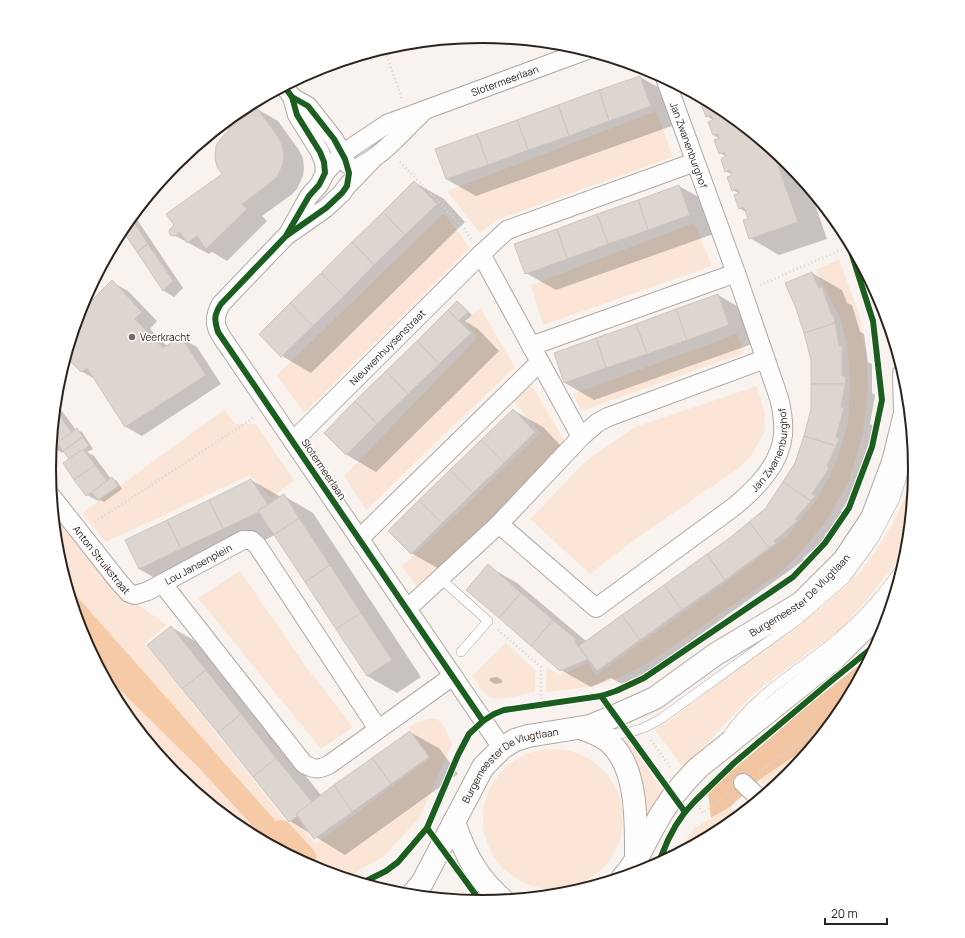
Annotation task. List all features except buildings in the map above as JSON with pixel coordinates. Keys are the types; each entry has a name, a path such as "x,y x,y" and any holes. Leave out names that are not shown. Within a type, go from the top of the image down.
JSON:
{"main road":[{"name":"Burgemeester De Vlugtlaan","path":"417,890 422,883 483,767 502,748 515,740 528,736 581,728 615,716 644,703 664,692 716,654 801,603 844,560 872,518 893,462 905,413"},
{"path":"630,868 651,830 680,797 699,766 834,659 886,605"},
{"path":"581,728 601,736 609,742 620,755 625,765 632,793 636,859"},
{"path":"454,822 471,863 485,883 497,894"}],"street":[{"name":"Slotermeerlaan","path":"286,236 309,196 334,164 387,124 576,54"},
{"name":"Jan Zwanenburghof","path":"499,524 596,608 735,506 753,491 767,474 778,454 783,436 783,414 779,398 743,292 668,85"},
{"path":"288,92 297,115 320,152 334,164 349,173 347,186"},
{"name":"Slotermeerlaan","path":"415,114 386,148 372,160 342,193 326,208 286,236 221,304 216,313 215,322 218,332 270,406 502,748"},
{"name":"Slotermeerlaan","path":"334,164 360,166 372,160"},
{"name":"Nieuwenhuysenstraat","path":"293,441 507,230 695,162"},
{"path":"481,254 581,437"},
{"path":"531,346 736,273"},
{"path":"407,609 499,524 581,437 597,423 608,417 765,359"},
{"path":"359,539 540,362"},
{"name":"Anton Struikstraat","path":"58,504 118,582 129,593 136,595 148,591 162,583"},
{"name":"Lou Jansenplein","path":"378,729 257,545 252,540 243,540 162,583 304,764 312,769 322,768 330,764 453,676"},
{"path":"743,784 756,795"}],"lane":[{"name":"Burgemeester De Vlugtlaan","path":"581,728 603,733 618,734 628,733 643,728 662,718 799,619 846,578 874,539 895,499 908,457"},
{"path":"716,753 747,710 765,693 835,641 868,609 895,575"},
{"path":"440,578 488,622 461,652"}],"path":[{"path":"387,54 415,114"},
{"path":"386,148 462,226 481,254"},
{"path":"743,292 845,245"},
{"path":"80,532 270,406"},
{"path":"488,622 541,667 541,704"},
{"path":"534,706 549,703"},
{"path":"643,728 680,797 695,801 703,813 818,731"},
{"path":"695,801 700,795"}],"shaded area":[{"path":"656,111 673,157 496,220 480,233 447,191"},
{"path":"444,213 470,248 304,413 277,375"},
{"path":"694,223 712,266 543,325 531,285"},
{"path":"839,259 859,314 866,354 868,387 863,434 848,484 824,524 797,556 781,572 645,665 596,686 546,692 547,667 559,675 588,663 596,675 754,562 787,536 817,499 836,463 848,423 850,384 847,345 840,318 816,270"},
{"path":"480,308 515,367 366,510 344,476 477,338 465,320"},
{"path":"737,334 744,353 581,411 573,394"},
{"path":"528,385 534,389 564,440 563,446 451,558 417,586 402,566 541,433 510,397"},
{"path":"757,386 765,414 764,433 751,456 736,470 638,537 590,574 530,519 586,461 635,427"},
{"path":"224,410 235,424 256,424 294,480 271,498 250,475 106,542 82,513"},
{"path":"908,492 905,525 898,560 860,608 841,629 754,693 684,768 655,730 821,608 861,571 892,525"},
{"path":"60,521 124,595 167,625 145,644 288,824 297,818 315,844 430,758 409,727 418,722 432,718 437,719 445,727 452,744 420,817 383,857 352,874 319,863 301,854 303,852 76,595 65,552"},
{"path":"240,571 304,664 353,727 321,749 198,598"},
{"path":"76,595 303,852 301,854 294,851 255,829 201,770 117,686 100,657"},
{"path":"506,643 535,670 535,692 497,699 492,698 486,694 472,676"},
{"path":"862,663 837,706 802,751 759,780 730,807 711,818 708,791 816,699"},
{"path":"117,686 201,770 255,829 223,807 181,770 162,750 128,706"},
{"path":"628,740 665,794 648,823 621,741"},
{"path":"546,749 567,750 580,754 603,769 618,792 623,812 622,833 618,846 603,869 583,883 552,889 539,888 526,884 503,869 488,846 483,826 484,805 488,792 503,769 526,754"},
{"path":"802,751 766,786 759,780"},
{"path":"730,807 736,811 684,844 693,829"}],"waterway":[{"path":"281,831 304,856"}],"cycle path":[{"path":"287,91 292,97 297,115 320,152 324,162 325,173 319,185 309,196 287,234"},
{"path":"292,97 308,106 334,139 345,159 349,173 347,186 342,193 326,208 286,236 221,304 215,317 218,332 483,721"},
{"path":"370,879 386,871 398,862 427,828 458,755 469,734 483,721 504,710 601,696 644,678 793,577 825,543 849,508 872,447 882,400 873,321 854,262"},
{"path":"662,856 676,825 695,801 734,763 867,652"},
{"path":"601,696 685,812"},
{"path":"427,828 476,895"}],"place":[{"name":"Veerkracht","path":"132,337"}]}
